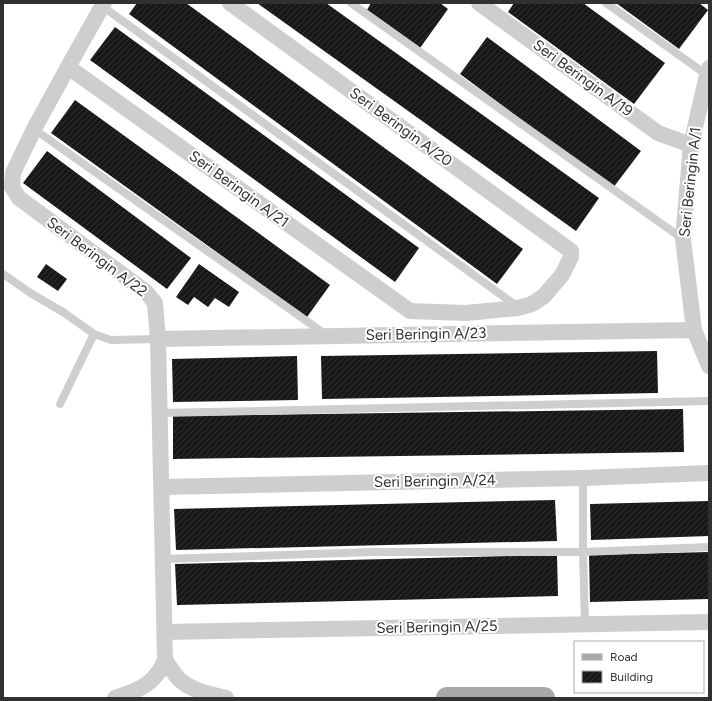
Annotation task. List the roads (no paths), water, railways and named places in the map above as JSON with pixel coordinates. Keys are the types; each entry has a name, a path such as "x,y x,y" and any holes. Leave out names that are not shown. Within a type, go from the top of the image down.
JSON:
{"main road":[{"path":"447,698 544,698"}],"street":[{"name":"Seri Beringin A/20","path":"230,3 571,251 571,257 562,275 544,296 532,304 518,308"},
{"path":"34,129 103,4"},
{"name":"Seri Beringin A/19","path":"489,6 658,133 691,145"},
{"name":"Seri Beringin A/21","path":"68,67 410,311 466,312 518,308"},
{"name":"Seri Beringin A/1","path":"708,71 691,145 683,239 694,330 709,366"},
{"name":"Seri Beringin A/22","path":"34,129 13,173 12,187 19,198 146,292 155,302 158,339 165,660"},
{"name":"Seri Beringin A/23","path":"158,339 694,330"},
{"name":"Seri Beringin A/24","path":"162,487 584,478 709,473"},
{"name":"Seri Beringin A/25","path":"165,632 709,622"},
{"path":"115,698 138,690 149,683 158,674 165,660"},
{"path":"165,660 180,681 192,688 226,698"}],"lane":[{"path":"351,3 683,239"},
{"path":"606,3 708,71"},
{"path":"103,4 518,308"},
{"path":"34,129 328,336"},
{"path":"3,274 32,294 63,312 94,334 111,340 158,339"},
{"path":"60,404 94,334"},
{"path":"160,412 709,401"},
{"path":"584,478 584,624"},
{"path":"163,560 373,552 583,552 709,547"}]}
